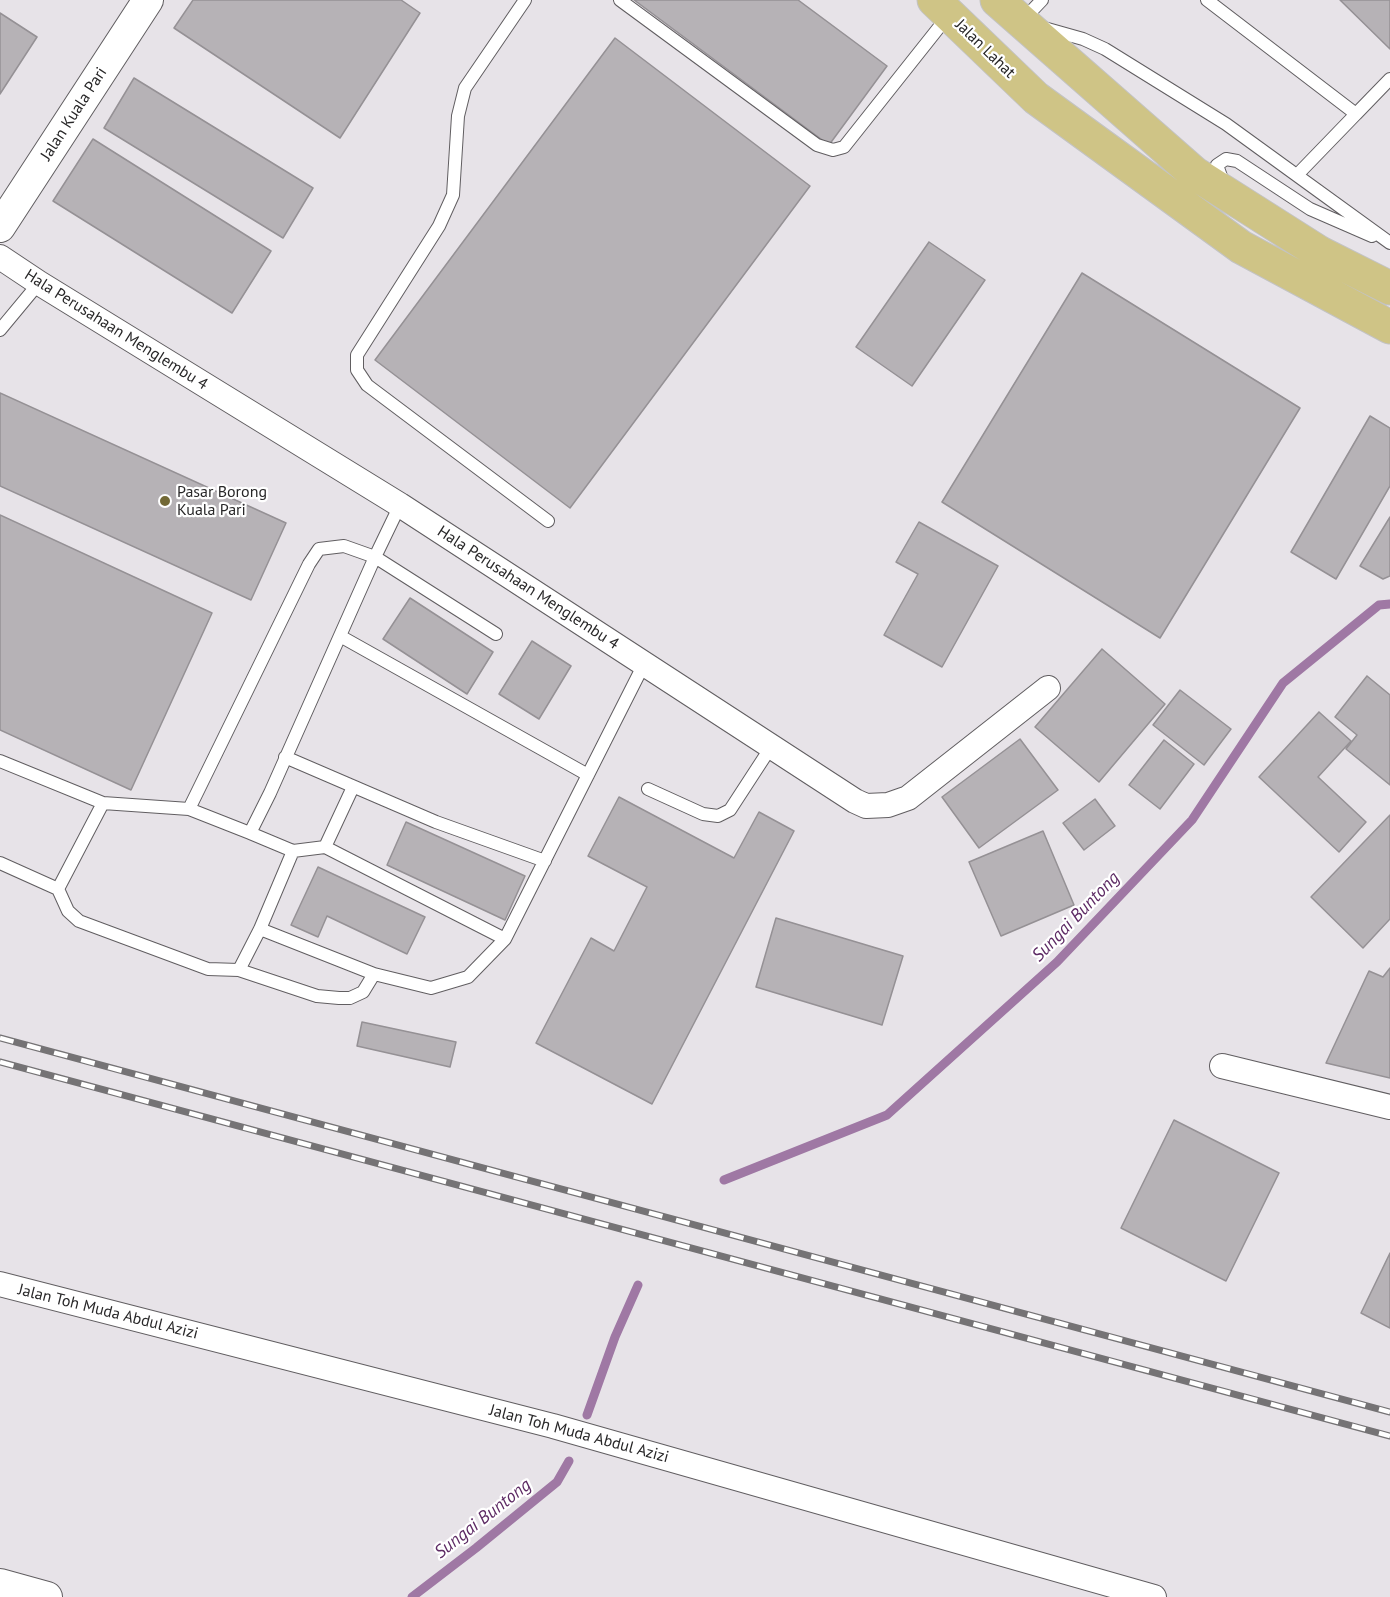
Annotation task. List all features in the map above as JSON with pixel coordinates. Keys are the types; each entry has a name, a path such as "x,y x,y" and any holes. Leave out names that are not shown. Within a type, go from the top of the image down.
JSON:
{"main road":[{"name":"Jalan Lahat","path":"942,7 1036,98 1241,247 1390,327"},
{"path":"1020,7 1194,173 1320,253 1390,288"}],"street":[{"name":"Jalan Kuala Pari","path":"0,196 123,0"},
{"name":"Jalan Kuala Pari","path":"0,227 147,0"},
{"name":"Hala Perusahaan Menglembu 4","path":"0,257 400,506 771,747 866,806 888,805 908,798 1048,688"},
{"path":"1222,1066 1390,1107"},
{"name":"Jalan Toh Muda Abdul Azizi","path":"0,1284 553,1426 1129,1594 1154,1597"},
{"path":"0,1584 47,1597"},
{"path":"0,1595 26,1597"}],"lane":[{"path":"525,0 465,88 458,116 453,195 439,226 357,355 357,370 368,385 548,520"},
{"path":"620,0 817,145 832,150 844,147 942,7"},
{"path":"1207,0 1356,114"},
{"path":"1020,7 1105,48 1226,124 1390,243"},
{"path":"1297,175 1390,79"},
{"path":"1232,196 1220,177 1217,165 1226,159 1237,161 1311,209 1390,243"},
{"path":"0,330 39,283"},
{"path":"250,833 375,556 400,506"},
{"path":"189,809 309,564 319,549 344,546 375,556 496,634"},
{"path":"340,636 588,775"},
{"path":"260,929 374,974 431,988 468,977 505,939 644,664"},
{"path":"648,789 704,814 718,816 730,810 771,747"},
{"path":"285,757 436,822 545,861"},
{"path":"0,761 103,803 189,809 293,851 325,847 505,939"},
{"path":"325,847 352,787"},
{"path":"58,889 103,803"},
{"path":"239,970 260,929 293,851"},
{"path":"0,863 58,889 68,911 79,921 208,969 239,970 317,996 339,998 350,998 363,992 374,974"}],"building":[{"path":"193,0 401,0 420,13 340,138 174,28"},
{"path":"634,0 798,0 887,66 829,145"},
{"path":"1340,0 1390,0 1390,49"},
{"path":"0,13 37,37 0,94"},
{"path":"615,38 810,186 570,508 375,360"},
{"path":"134,78 313,188 283,238 104,128"},
{"path":"93,139 271,251 232,313 53,201"},
{"path":"929,242 985,280 912,386 856,347"},
{"path":"1082,273 1300,408 1160,638 942,502"},
{"path":"0,393 286,523 251,600 0,486"},
{"path":"1370,416 1390,428 1390,486 1336,579 1291,552"},
{"path":"0,515 212,613 131,790 0,730"},
{"path":"1390,517 1390,576 1383,579 1360,566"},
{"path":"919,522 998,566 942,667 884,635 918,574 896,562"},
{"path":"410,598 493,652 467,694 383,639"},
{"path":"532,641 571,666 539,719 499,694"},
{"path":"1102,649 1165,704 1099,782 1035,727"},
{"path":"1367,676 1390,695 1390,785 1346,749 1357,735 1335,717"},
{"path":"1180,690 1231,729 1204,765 1153,725"},
{"path":"1319,712 1351,741 1318,777 1366,822 1339,852 1259,777"},
{"path":"1020,739 1058,790 979,848 942,797"},
{"path":"1164,740 1194,764 1160,809 1129,785"},
{"path":"619,797 734,858 759,812 794,831 652,1104 536,1043 591,938 614,951 647,887 588,856"},
{"path":"1095,799 1115,826 1084,850 1063,823"},
{"path":"1390,815 1390,919 1363,948 1311,897"},
{"path":"406,822 525,876 505,920 387,865"},
{"path":"1043,831 1074,905 1001,936 969,862"},
{"path":"318,867 425,917 407,954 327,916 318,937 291,925"},
{"path":"776,918 903,956 882,1025 756,987"},
{"path":"1390,968 1390,1078 1326,1063 1369,971 1383,977"},
{"path":"362,1022 456,1042 450,1067 357,1046"},
{"path":"1174,1120 1279,1173 1226,1281 1121,1228"},
{"path":"1390,1253 1390,1328 1361,1313"}],"waterway":[{"name":"Sungai Buntong","path":"724,1180 887,1115 1057,962 1192,820 1283,683 1379,605 1390,604"},
{"name":"Sungai Buntong","path":"587,1415 615,1337 638,1285"},
{"name":"Sungai Buntong","path":"412,1597 557,1482 569,1461"}],"railway":[{"path":"0,1038 1390,1412"},
{"path":"0,1062 1390,1436"}],"place":[{"name":"Pasar Borong Kuala Pari","path":"165,501"}]}
